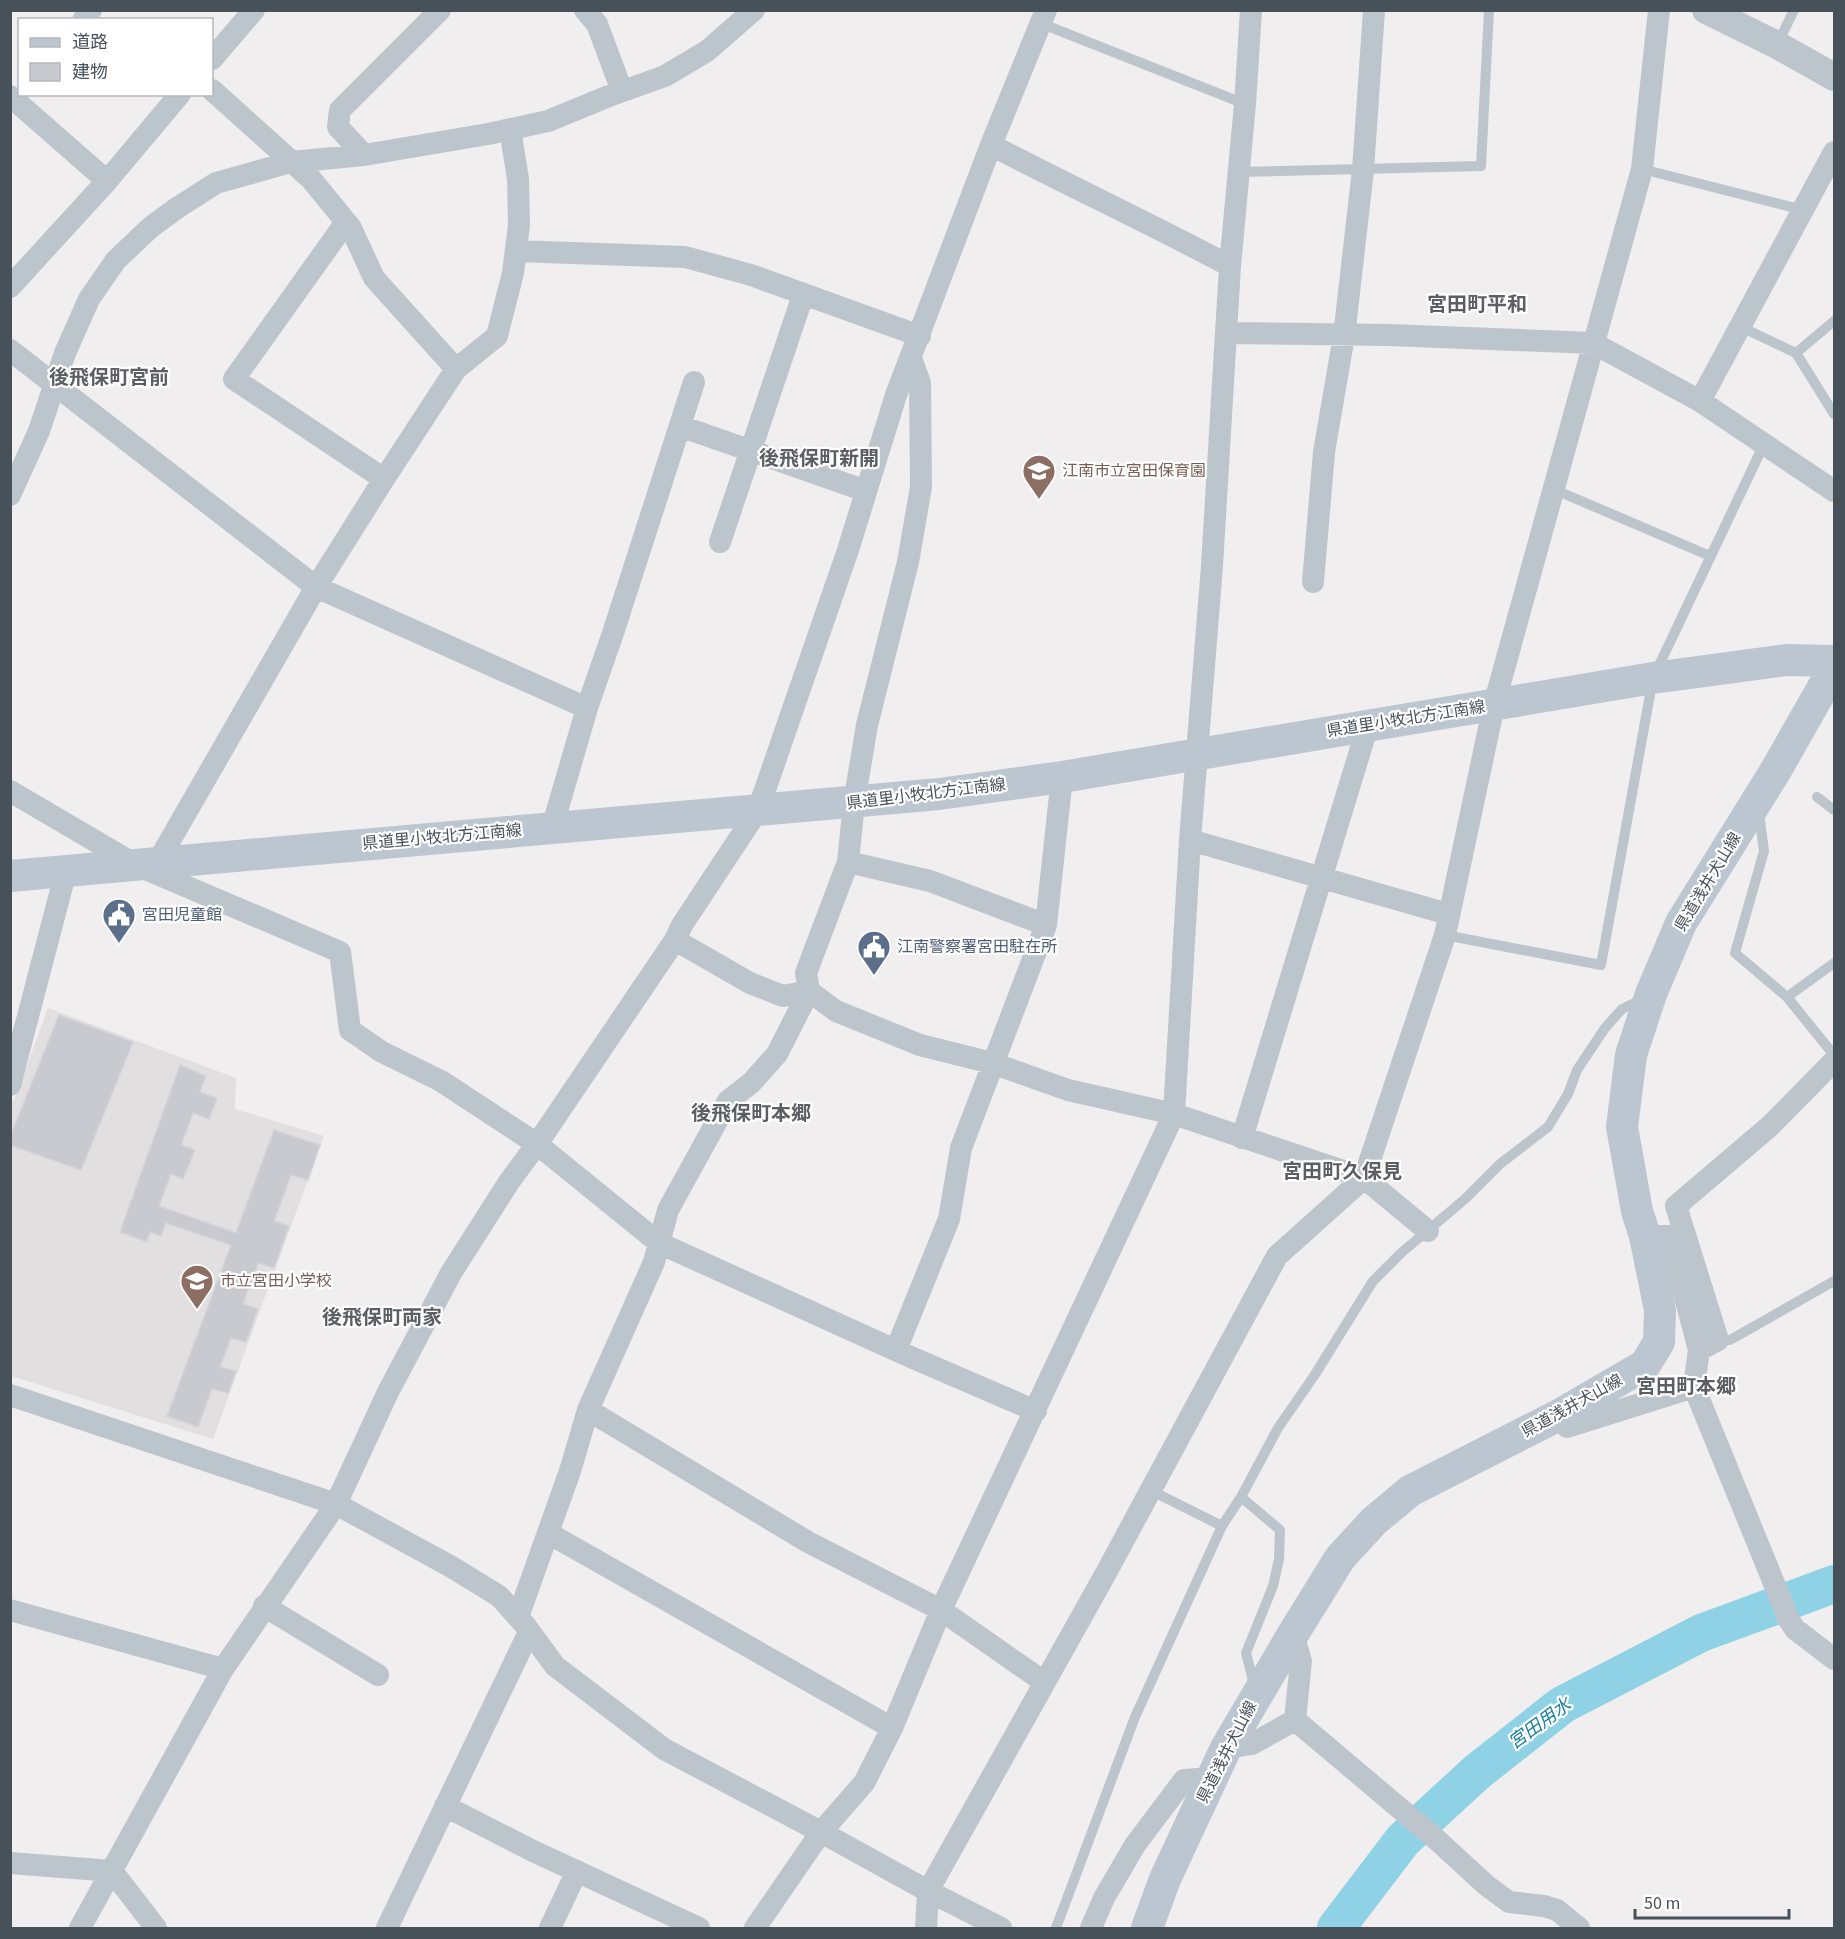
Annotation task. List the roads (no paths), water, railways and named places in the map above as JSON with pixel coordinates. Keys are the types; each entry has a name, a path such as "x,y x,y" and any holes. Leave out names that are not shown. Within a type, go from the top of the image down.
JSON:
{"main road":[{"name":"県道里小牧北方江南線","path":"10,876 854,803 1062,777 1653,678 1786,660 1834,661"},
{"name":"県道浅井犬山線","path":"1147,1929 1165,1879 1226,1748 1340,1558 1374,1521 1410,1491 1559,1414 1645,1365 1659,1342 1660,1310 1645,1236 1637,1211 1622,1127 1631,1055 1651,994 1681,923 1758,799 1834,668"}],"street":[{"path":"213,58 254,10"},
{"path":"585,10 597,24 622,91"},
{"path":"10,495 39,431 65,353 89,299 117,260 151,227 216,183 291,162 364,155 548,121 665,76 698,56 754,10"},
{"path":"755,1929 821,1832 864,1783 892,1728 941,1610 1174,1114 1190,840 1212,566 1230,266 1251,10"},
{"path":"1313,582 1324,452 1344,336 1362,170 1374,10"},
{"path":"926,1929 928,1891 1277,1256 1364,1178 1446,925 1494,705 1642,169 1659,10"},
{"path":"1706,10 1777,45 1834,77"},
{"path":"364,155 338,127 340,110 438,11"},
{"path":"80,1929 223,1669 336,1504 388,1392 451,1273 508,1182 537,1144 675,940 682,925 758,810 848,550 896,395 991,145 1043,17"},
{"path":"213,91 310,179 351,228 374,278 456,369"},
{"path":"13,95 107,181"},
{"path":"10,287 107,181 178,96"},
{"path":"147,864 316,586 456,369 497,336 513,273 519,225 518,180 510,129"},
{"path":"991,145 1230,266"},
{"path":"1700,401 1834,152"},
{"path":"346,222 234,379 384,479"},
{"path":"516,250 685,257 751,275 920,336"},
{"path":"720,542 803,295"},
{"path":"1226,333 1389,335 1593,343 1700,401 1834,491"},
{"path":"10,350 316,586 587,708"},
{"path":"387,1929 445,1806 523,1625 548,1533 588,1410 654,1262 668,1210 728,1101 752,1083 777,1054 809,991 806,973 848,862 854,803 867,725 908,562 921,487 920,383 911,357"},
{"path":"552,828 587,708 694,382"},
{"path":"680,426 866,491"},
{"path":"1242,1138 1368,725"},
{"path":"896,1350 949,1219 961,1148 1046,925 1062,777"},
{"path":"10,791 147,864 340,952 351,1030 381,1052 441,1081 537,1144 659,1243 1036,1411"},
{"path":"1190,840 1322,878 1446,925"},
{"path":"848,862 930,881 1046,925"},
{"path":"10,1085 66,871"},
{"path":"675,940 750,983 783,996 809,991 836,1011 920,1045 992,1063 1068,1090 1174,1114 1364,1178 1428,1231"},
{"path":"1834,1061 1770,1126 1676,1206 1708,1345 1694,1387 1787,1615 1795,1629 1834,1659"},
{"path":"1645,1236 1669,1236 1708,1345"},
{"path":"1559,1414 1567,1427 1694,1387"},
{"path":"10,1395 336,1504 500,1596 555,1666 664,1749 1001,1929"},
{"path":"588,1410 808,1542 941,1610 1044,1682"},
{"path":"548,1533 892,1728"},
{"path":"264,1606 378,1675"},
{"path":"10,1610 223,1669"},
{"path":"1293,1635 1300,1661 1295,1720"},
{"path":"1226,1748 1252,1744 1295,1720"},
{"path":"1295,1720 1436,1839 1486,1885 1509,1902 1544,1906 1557,1910 1579,1929"},
{"path":"1091,1929 1104,1898 1135,1845 1184,1780 1212,1778"},
{"path":"445,1806 699,1929"},
{"path":"10,1863 112,1871 156,1929"},
{"path":"550,1929 576,1871"}],"lane":[{"path":"1238,172 1481,166 1489,10"},
{"path":"1777,45 1794,10"},
{"path":"1043,17 1245,104"},
{"path":"1642,169 1803,210"},
{"path":"1796,353 1834,321"},
{"path":"1739,326 1796,353 1834,414"},
{"path":"1446,925 1601,965 1653,678 1764,444"},
{"path":"1553,489 1710,556"},
{"path":"1817,797 1834,810"},
{"path":"1758,799 1764,851 1735,953 1787,998 1834,1055"},
{"path":"1787,998 1834,963"},
{"path":"1056,1929 1136,1716 1222,1526 1241,1497 1278,1428 1314,1376 1373,1281 1401,1253 1465,1199 1500,1164 1548,1127 1568,1094 1577,1070 1605,1028 1623,1009 1651,994"},
{"path":"1708,1345 1730,1340 1834,1281"},
{"path":"1150,1490 1222,1526"},
{"path":"1241,1497 1280,1530 1280,1559 1273,1586 1246,1653 1257,1694"}],"waterway":[{"name":"宮田用水","path":"1336,1928 1403,1840 1477,1772 1562,1705 1701,1633 1834,1584"}],"place":[{"name":"江南市立宮田保育園","path":"1039,500"},
{"name":"宮田児童館","path":"119,944"},
{"name":"江南警察署宮田駐在所","path":"874,976"},
{"name":"市立宮田小学校","path":"197,1310"}],"district":[{"name":"宮田町平和","path":"1477,305"},
{"name":"後飛保町宮前","path":"109,378"},
{"name":"後飛保町新開","path":"819,459"},
{"name":"後飛保町本郷","path":"751,1114"},
{"name":"宮田町久保見","path":"1342,1172"},
{"name":"後飛保町両家","path":"382,1318"},
{"name":"宮田町本郷","path":"1686,1387"}]}
